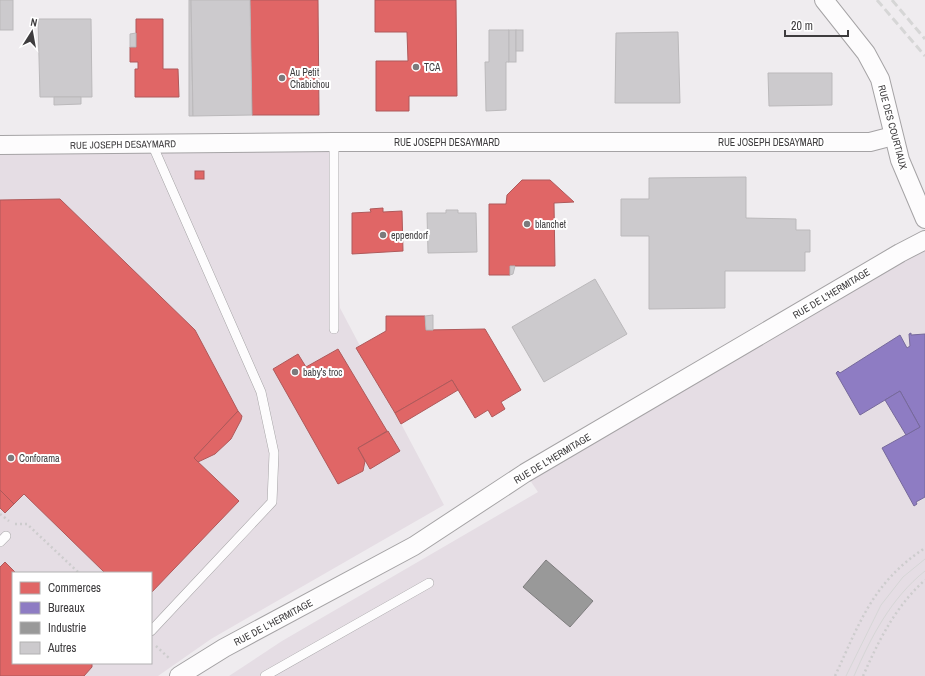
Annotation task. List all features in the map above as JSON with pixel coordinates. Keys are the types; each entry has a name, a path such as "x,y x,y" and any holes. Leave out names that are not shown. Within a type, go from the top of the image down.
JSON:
{"street":[{"name":"RUE DES COURTIAUX","path":"824,0 866,53 880,79 900,160 925,219"},
{"name":"RUE JOSEPH DESAYMARD","path":"0,145 334,142 870,142 893,136"},
{"name":"RUE DE L'HERMITAGE","path":"182,674 224,648 414,546 525,473 900,252 925,240"}],"lane":[{"path":"334,142 334,329"},
{"path":"152,144 260,392 274,453 272,502 152,630"},
{"path":"265,676 429,583"}],"path":[{"path":"0,514 13,524 27,524 78,572"},
{"path":"835,676 859,623 876,593 893,572 925,548"},
{"path":"863,676 879,640 889,623 902,604 925,580"},
{"path":"152,642 182,674"}],"shaded area":[{"path":"331,139 340,308 444,505 211,639 158,676 0,676 0,144"},
{"path":"925,240 925,676 229,676 282,641 538,492 525,473"}],"building: Commerces":[{"path":"250,0 318,0 319,115 252,115"},
{"path":"375,0 456,0 457,96 409,96 409,111 376,111 376,61 408,61 407,32 375,32"},
{"path":"136,19 163,19 163,69 178,69 179,97 135,97 135,69 138,69 138,62 130,62 130,47 136,47"},
{"path":"195,171 204,171 204,179 195,179"},
{"path":"522,180 550,180 574,202 554,203 555,266 510,266 510,275 489,275 489,204 506,204 507,195"},
{"path":"60,199 195,330 238,411 194,458 239,501 152,592 152,572 104,572 24,494 14,504 0,490 0,200"},
{"path":"383,208 383,212 402,211 403,251 352,254 352,213 371,212 370,209"},
{"path":"386,316 425,316 426,330 485,329 521,390 501,402 505,409 492,417 488,410 475,418 452,380 395,413 356,348 386,331"},
{"path":"338,349 387,431 358,448 365,461 363,471 338,484 273,369 298,354 306,367"},
{"path":"452,380 458,390 401,424 395,413"},
{"path":"238,411 242,416 241,420 231,439 215,454 198,462 194,458"},
{"path":"388,431 400,451 370,469 358,448"},
{"path":"0,490 14,504 5,513 0,508"},
{"path":"5,562 15,572 12,572 12,664 92,664 92,667 84,676 0,676 0,567"}],"building: Bureaux":[{"path":"911,333 911,335 925,334 925,497 916,502 917,504 914,506 882,448 920,427 900,391 860,415 836,373 838,371 840,373 900,335 907,348 910,346 909,334"},
{"path":"900,391 920,427 906,435 885,400"}],"building: Industrie":[{"path":"546,560 593,601 570,627 523,587"}],"building: Autres":[{"path":"0,0 13,0 13,30 0,30"},
{"path":"189,0 191,0 193,116 189,116"},
{"path":"191,0 250,0 252,115 193,116"},
{"path":"38,19 91,19 92,97 40,97"},
{"path":"489,30 509,30 509,62 506,62 506,110 486,111 485,62 489,62"},
{"path":"509,30 516,30 516,62 509,62"},
{"path":"516,30 523,30 523,51 516,51"},
{"path":"678,32 680,103 615,103 616,33"},
{"path":"136,33 136,47 130,47 130,34"},
{"path":"768,73 832,73 832,105 769,106"},
{"path":"54,97 81,97 81,104 54,105"},
{"path":"746,177 746,218 796,219 796,230 810,230 810,252 805,252 805,271 725,271 725,308 649,309 649,236 621,236 621,199 649,199 649,178"},
{"path":"446,210 458,210 458,213 476,213 477,252 428,253 427,213 446,213"},
{"path":"510,266 515,266 513,274 510,275"},
{"path":"595,279 627,334 544,382 512,327"},
{"path":"433,315 433,330 426,330 425,316"}],"tram line":[{"path":"846,676 881,605 903,577 925,559"},
{"path":"854,676 867,647 883,619 902,593 925,571"}],"railway":[{"path":"877,0 925,56"},
{"path":"892,0 925,39"}],"place":[{"name":"TCA","path":"416,67"},
{"name":"Au Petit Chabichou","path":"282,78"},
{"name":"blanchet","path":"527,224"},
{"name":"eppendorf","path":"383,235"},
{"name":"baby's troc","path":"295,372"},
{"name":"Conforama","path":"11,458"}]}
